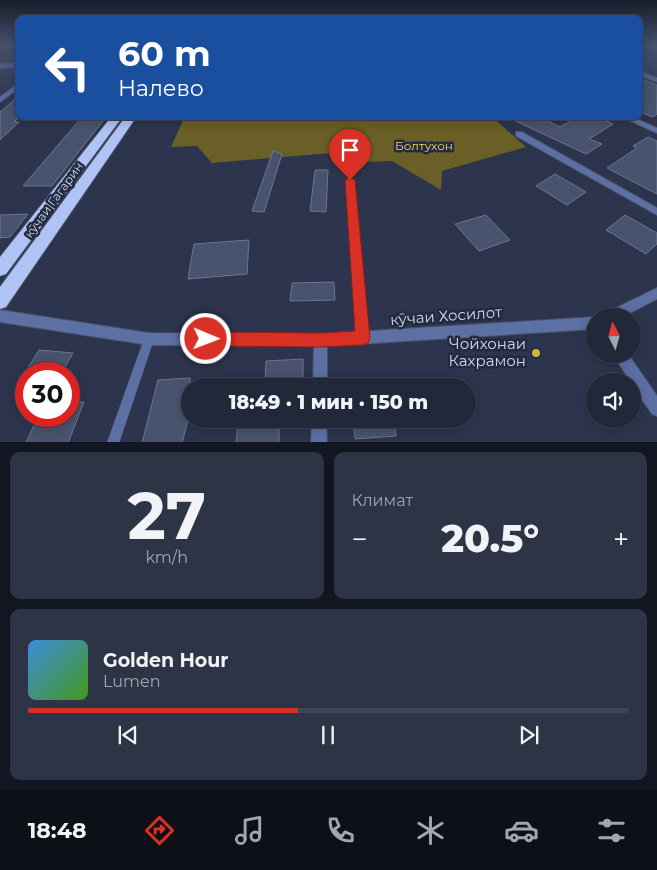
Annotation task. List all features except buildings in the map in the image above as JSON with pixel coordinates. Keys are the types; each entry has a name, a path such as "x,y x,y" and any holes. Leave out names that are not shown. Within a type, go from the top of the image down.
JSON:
{"highway":[{"name":"кӯчаи Гагарин","path":"0,269 115,120"},
{"name":"кӯчаи Гагарин","path":"0,301 129,120"}],"street":[{"path":"643,75 657,80"},
{"path":"0,100 15,88"},
{"path":"632,120 657,131"},
{"path":"519,134 657,212"},
{"path":"628,308 657,293"},
{"name":"кӯчаи Хосилот","path":"0,316 149,339 321,340 586,324"},
{"path":"320,378 321,340"},
{"path":"626,363 657,409"},
{"path":"319,428 319,442"}],"lane":[{"path":"350,180 363,338"},
{"path":"113,442 149,339"}],"green space":[{"name":"Болтухон","path":"183,120 496,120 526,147 442,171 441,190 392,161 364,162 356,151 212,163 197,146 171,147"}],"place":[{"name":"Чойхонаи Кахрамон","path":"536,353"}],"route":[{"path":"206,339 321,340 363,338 350,180"}]}
